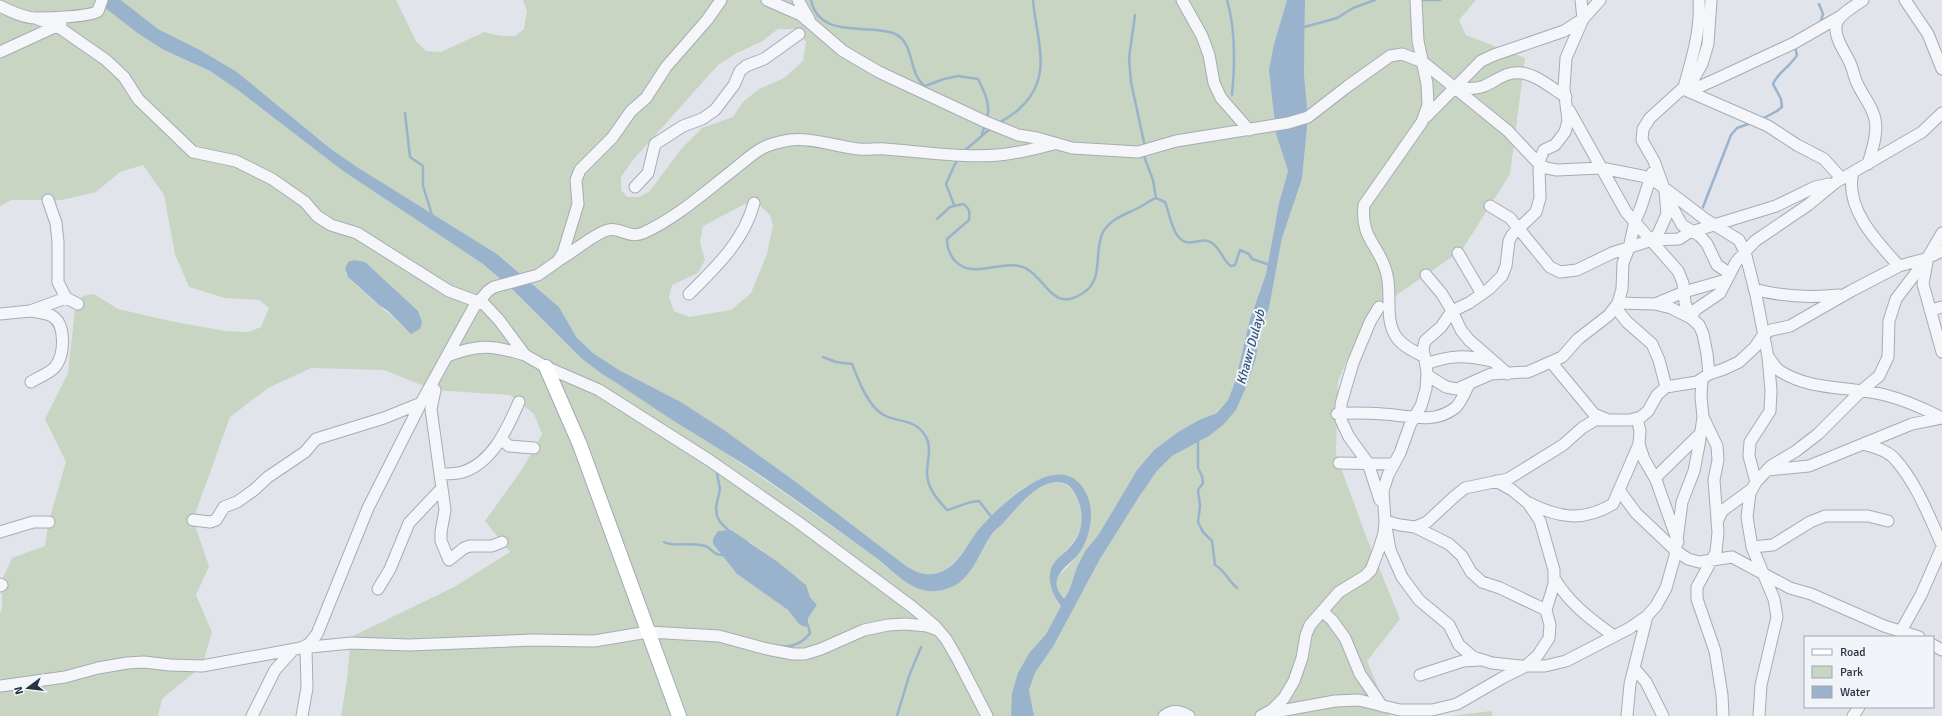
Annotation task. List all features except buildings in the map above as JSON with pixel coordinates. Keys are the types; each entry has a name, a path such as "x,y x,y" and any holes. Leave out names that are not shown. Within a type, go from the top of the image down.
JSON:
{"main road":[{"path":"546,367 580,445 679,716"}],"street":[{"path":"3,48 80,16 98,11 102,0"},
{"path":"558,261 563,253 578,204 576,180 580,170 612,138 631,111 646,98 666,67 707,20 721,0"},
{"path":"767,0 801,15 842,51 916,90 1018,135 1037,138 1072,148 1138,152 1176,141 1288,123 1308,117 1390,56 1402,54 1423,62 1508,131 1539,164 1546,168 1557,170 1601,168 1642,176 1664,189 1714,226 1738,240 1745,252 1764,334 1771,390 1770,411 1750,442 1749,456 1754,486 1747,517 1752,547 1774,599 1777,617 1761,685 1759,716"},
{"path":"798,0 815,28"},
{"path":"1182,0 1202,36 1209,55 1214,83 1221,98 1249,130"},
{"path":"1416,0 1417,35 1427,84 1428,105 1422,122"},
{"path":"1580,0 1583,19 1566,58 1564,71 1568,121 1565,132 1555,145 1544,150 1539,164 1540,198 1536,212 1509,241 1506,266 1502,276 1482,294 1468,303 1452,310 1441,327 1425,340 1423,348 1426,365 1425,395 1383,491 1383,506 1390,550 1402,577 1419,600 1449,625 1459,645 1473,657 1492,663 1526,666 1545,666 1566,661 1630,628 1656,606 1666,588 1677,546 1682,502 1694,471 1701,433 1703,417 1701,397 1706,376 1708,354 1699,325 1691,318 1671,308 1655,304 1617,305"},
{"path":"1600,0 1583,19 1564,31 1494,55 1481,61 1422,122 1364,205 1364,229 1381,258 1388,276 1388,310 1391,325 1397,338 1426,365 1446,387 1457,389 1491,374 1528,372 1562,357 1578,339 1610,315 1617,305 1622,289 1623,263 1629,248 1635,221 1641,207 1654,161"},
{"path":"1683,89 1697,34 1699,0"},
{"path":"1711,0 1708,44 1702,64 1694,78 1650,118 1644,129 1642,140 1654,161 1672,210 1682,224 1694,231 1707,244 1717,265 1728,277"},
{"path":"1683,89 1701,86 1794,43 1841,16 1863,0"},
{"path":"1904,0 1928,34 1942,69"},
{"path":"0,6 9,11 57,26 110,64 124,77 138,99 194,152 236,160 272,179 305,202 317,216 331,226 357,233 449,291 484,304 499,320 525,355"},
{"path":"35,18 80,16"},
{"path":"1841,16 1837,23 1837,34 1841,46 1851,63 1857,83 1868,101 1875,119 1876,135 1868,164"},
{"path":"635,187 648,173 655,144 683,126 702,119 715,110 734,84 740,71 746,66 764,59 799,34"},
{"path":"1454,88 1484,86 1498,77 1510,73 1523,73 1538,80 1566,101 1576,125 1626,212 1678,271 1683,283 1685,303 1691,318"},
{"path":"1683,89 1768,126 1797,145 1824,159 1839,180"},
{"path":"1691,318 1695,310 1720,292 1745,252 1755,241 1808,204 1839,180 1922,132 1942,113"},
{"path":"252,716 275,670 308,644 317,634 368,508 421,403 466,320 478,302 494,287 538,275 593,237 608,230 617,230 628,235 641,234 657,226 734,170 752,153 772,144 791,140 861,149 884,149 961,155 988,155 1013,154 1055,144"},
{"path":"1853,172 1851,182 1852,197 1862,220 1899,266"},
{"path":"1490,206 1510,218 1550,267 1560,272 1577,270 1612,253 1652,240 1678,239 1694,231 1776,206 1815,188 1839,180"},
{"path":"1652,240 1658,234 1667,214 1664,189"},
{"path":"48,200 57,229 58,282 66,298 78,304"},
{"path":"689,294 717,267 733,248 752,212 754,203"},
{"path":"1717,522 1722,511 1754,486 1767,470 1818,434 1861,391 1879,376 1888,357 1889,321 1896,299 1928,257 1942,233"},
{"path":"1415,527 1427,522 1465,488 1508,479 1563,445 1582,428 1595,420 1630,420 1637,418 1648,411 1657,395 1666,387 1697,382 1706,376 1739,362 1764,334 1771,330 1790,326 1899,266 1942,251"},
{"path":"1458,253 1482,294"},
{"path":"1928,257 1923,284 1942,352"},
{"path":"1426,274 1442,294 1452,310 1461,330 1492,361 1508,374"},
{"path":"1655,304 1728,277"},
{"path":"1754,289 1773,294 1800,298 1844,295"},
{"path":"0,314 30,311 66,298"},
{"path":"1617,305 1627,322 1652,344 1662,370 1666,387"},
{"path":"1930,310 1942,306"},
{"path":"1379,307 1370,322 1353,363 1339,414 1343,428 1368,463 1383,506"},
{"path":"30,311 52,316 57,320 62,335 63,344 61,357 55,367 32,382"},
{"path":"447,356 464,350 483,346 496,347 525,355 546,367 599,390 709,460 798,522 911,606 938,630 946,639 957,658 987,716"},
{"path":"1426,365 1453,356 1473,357 1492,361"},
{"path":"1767,470 1809,466 1912,424 1942,418 1916,404 1883,394 1810,384 1795,379 1779,370 1768,357"},
{"path":"1551,362 1594,414 1606,420"},
{"path":"1339,414 1384,414 1426,418 1443,414 1456,407 1469,384"},
{"path":"436,390 431,414 441,474 445,510 441,541 450,560 464,548 470,546 492,546 502,542"},
{"path":"441,474 462,473 482,462 501,439 519,402"},
{"path":"194,520 210,522 216,520 224,507 237,502 254,490 268,477 305,452 316,439 384,418 421,403"},
{"path":"1703,417 1717,446 1718,460 1714,480 1717,522 1716,552 1696,587 1697,599 1715,651 1722,695 1723,716"},
{"path":"1496,481 1512,490 1528,503 1547,512 1569,517 1590,515 1613,504 1639,444 1640,431 1637,418"},
{"path":"1655,478 1701,433"},
{"path":"501,439 509,446 534,448"},
{"path":"1639,444 1644,459 1655,478 1677,546"},
{"path":"1863,444 1877,447 1893,457 1911,480 1942,546 1921,595 1901,634"},
{"path":"1339,463 1394,464"},
{"path":"378,589 390,569 409,523 442,488"},
{"path":"1619,490 1636,513 1677,546 1688,559 1699,562 1732,557 1790,588 1812,594 1901,634 1913,636"},
{"path":"1416,714 1457,704 1526,666 1538,654 1549,638 1550,624 1546,610 1554,584 1554,570 1540,521 1528,503"},
{"path":"1752,547 1773,545 1810,522 1825,516 1868,516 1888,521"},
{"path":"1385,521 1415,527 1449,544 1462,556 1472,572 1482,582 1500,588 1546,610"},
{"path":"1264,714 1284,698 1294,681 1302,658 1306,635 1310,625 1338,592 1365,576 1371,570 1380,550 1385,521"},
{"path":"0,532 33,522 49,522"},
{"path":"1554,578 1562,591 1577,609 1614,636"},
{"path":"1322,611 1332,620 1345,638 1360,674 1382,706"},
{"path":"1627,716 1630,684 1646,616"},
{"path":"0,686 65,677 98,668 126,663 144,662 170,666 202,666 300,649 351,643 409,646 533,640 594,641 648,632 719,636 767,649 793,654 805,654 821,649 864,630 888,625 906,624 926,626 938,630"},
{"path":"300,649 307,688 302,716"},
{"path":"1420,675 1463,661 1482,660"},
{"path":"1634,668 1646,682 1663,716"},
{"path":"1264,714 1335,701 1359,700 1428,716"},
{"path":"1164,716 1170,712 1182,711 1190,716"}],"green space":[{"path":"0,0 95,0 136,32 162,49 210,71 239,91 343,171 483,264 511,288 581,358 602,374 670,416 736,460 868,552 906,581 931,591 942,590 952,586 961,580 968,572 994,533 1029,495 1051,483 1067,485 1076,497 1082,517 1081,526 1074,541 1054,563 1056,600 1061,606 1046,634 1030,652 1011,716 341,716 347,680 351,637 454,587 510,552 485,521 523,468 542,434 534,414 510,395 434,390 384,370 311,368 268,388 230,417 193,520 209,566 196,595 212,632 202,666 162,699 158,716 0,716 0,613 2,608 2,580 12,558 45,546 48,524 66,462 45,419 68,373 75,309 83,296 94,294 118,309 175,322 225,331 248,332 261,327 269,308 259,300 225,298 189,287 175,254 164,195 143,165 120,172 96,192 62,200 11,200 0,206","holes":["348,262 404,328 359,288 345,273","750,542 778,562 805,585 810,597 817,605 808,618 799,624 788,610 737,574 713,544"]},
{"path":"121,0 396,0 416,41 426,51 441,52 484,32 501,36 515,36 524,29 527,11 523,0 1287,0 1274,44 1273,110 1276,134 1288,171 1279,203 1266,274 1250,319 1235,382 1228,400 1217,413 1199,420 1178,432 1154,450 1137,470 1099,534 1085,551 1077,567 1069,591 1064,599 1057,585 1058,577 1074,559 1090,528 1070,476 1042,480 1028,485 997,510 952,564 937,573 928,575 916,572 724,430 681,402 619,370 593,353 577,338 559,307 497,254 357,167 331,149 237,72 200,50 158,29","holes":["778,29 795,29 806,42 803,61 784,78 759,89 743,102 733,117 702,128 681,149 650,191 639,197 627,197 621,190 621,177 633,160 718,65 737,53 761,42","757,203 770,215 773,225 767,254 751,293 731,310 689,317 674,311 669,297 672,285 698,273 705,260 700,242 703,226 745,204"]},
{"path":"1305,0 1476,0 1459,20 1466,35 1525,58 1510,174 1462,250 1366,316 1338,381 1336,454 1366,536 1400,619 1367,661 1390,716 1034,716 1029,690 1035,673 1054,645 1100,559 1139,497 1157,471 1172,456 1209,436 1236,410 1247,385 1256,358 1260,332 1269,308 1282,238 1302,179 1308,117 1304,74"},
{"path":"1491,711 1493,716 1450,716"}],"water":[{"name":"Khawr Dulayb","path":"95,0 121,0 158,29 200,50 237,72 331,149 357,167 497,254 559,307 577,338 593,353 619,370 681,402 724,430 796,482 906,566 915,571 923,574 933,574 943,571 949,567 959,558 980,528 999,509 1025,487 1039,479 1053,475 1066,475 1078,482 1084,489 1088,498 1091,516 1090,526 1088,535 1080,552 1062,570 1058,577 1057,586 1064,599 1069,591 1077,567 1085,551 1099,534 1137,470 1154,450 1178,432 1199,420 1217,413 1228,400 1235,382 1250,319 1266,274 1279,203 1288,171 1276,134 1269,70 1274,44 1287,0 1305,0 1304,74 1308,117 1302,179 1282,238 1269,308 1260,332 1256,358 1247,385 1236,410 1224,424 1209,436 1172,456 1157,471 1100,559 1054,645 1035,673 1029,690 1034,716 1011,716 1012,693 1018,673 1030,652 1046,634 1061,606 1052,591 1050,579 1051,568 1074,543 1080,531 1082,518 1080,504 1074,492 1068,485 1057,482 1048,484 1031,494 992,534 970,572 954,586 937,591 929,591 914,587 900,578 875,557 763,477 602,374 581,358 511,288 483,264 343,171 239,91 210,71 162,49 136,32"},
{"path":"354,260 365,262 418,311 422,322 420,329 411,334 388,311 379,305 348,277 345,269 348,262"},
{"path":"731,530 778,562 806,585 810,597 817,605 808,618 808,625 805,627 799,624 788,610 737,574 713,544 713,539 718,531"}],"waterway":[{"path":"811,0 816,12 824,20 834,25 845,28 882,31 893,33 900,37 905,43 919,80 925,86 958,76 978,79 985,93 988,108 987,118"},
{"path":"999,123 1019,109 1030,97 1037,84 1041,58 1033,0"},
{"path":"1227,0 1232,23 1234,47 1232,95"},
{"path":"1301,28 1337,18 1353,8 1375,0"},
{"path":"1419,0 1440,0"},
{"path":"1819,4 1823,14 1821,21"},
{"path":"1135,15 1129,58 1131,82 1145,147"},
{"path":"1762,119 1782,107 1781,99 1773,84 1778,76 1797,55 1795,47"},
{"path":"405,113 410,157 423,166 423,186 432,215"},
{"path":"1703,207 1731,135 1737,128 1751,123"},
{"path":"982,134 985,125"},
{"path":"963,152 991,128"},
{"path":"1145,154 1145,159 1153,180 1156,198"},
{"path":"954,205 946,184 959,158"},
{"path":"937,219 950,207 963,204 968,209 969,220 947,239 948,248 952,256 955,261 963,267 972,269 1011,265 1021,267 1030,271 1036,276 1053,294 1059,298 1065,299 1073,298 1083,293 1090,287 1094,280 1098,264 1100,240 1106,227 1120,217 1156,198 1165,202 1174,229 1181,240 1187,242 1210,242 1218,248 1228,264 1231,266 1235,265 1240,250 1249,254 1252,259 1270,265"},
{"path":"823,357 836,362 852,364 865,394 877,410 883,415 909,423 921,430 929,445 927,478 936,497 947,510 966,503 979,501 993,519"},
{"path":"1198,438 1198,468 1202,476 1203,483 1198,490 1200,506 1198,522 1203,532 1212,541 1215,565 1237,588"},
{"path":"717,473 720,489 716,507 717,516 720,522 728,530"},
{"path":"664,542 669,544 700,545 707,547 719,555 722,555"},
{"path":"781,646 797,644 804,639 810,633 808,625"},
{"path":"897,716 909,676 921,647"}]}
